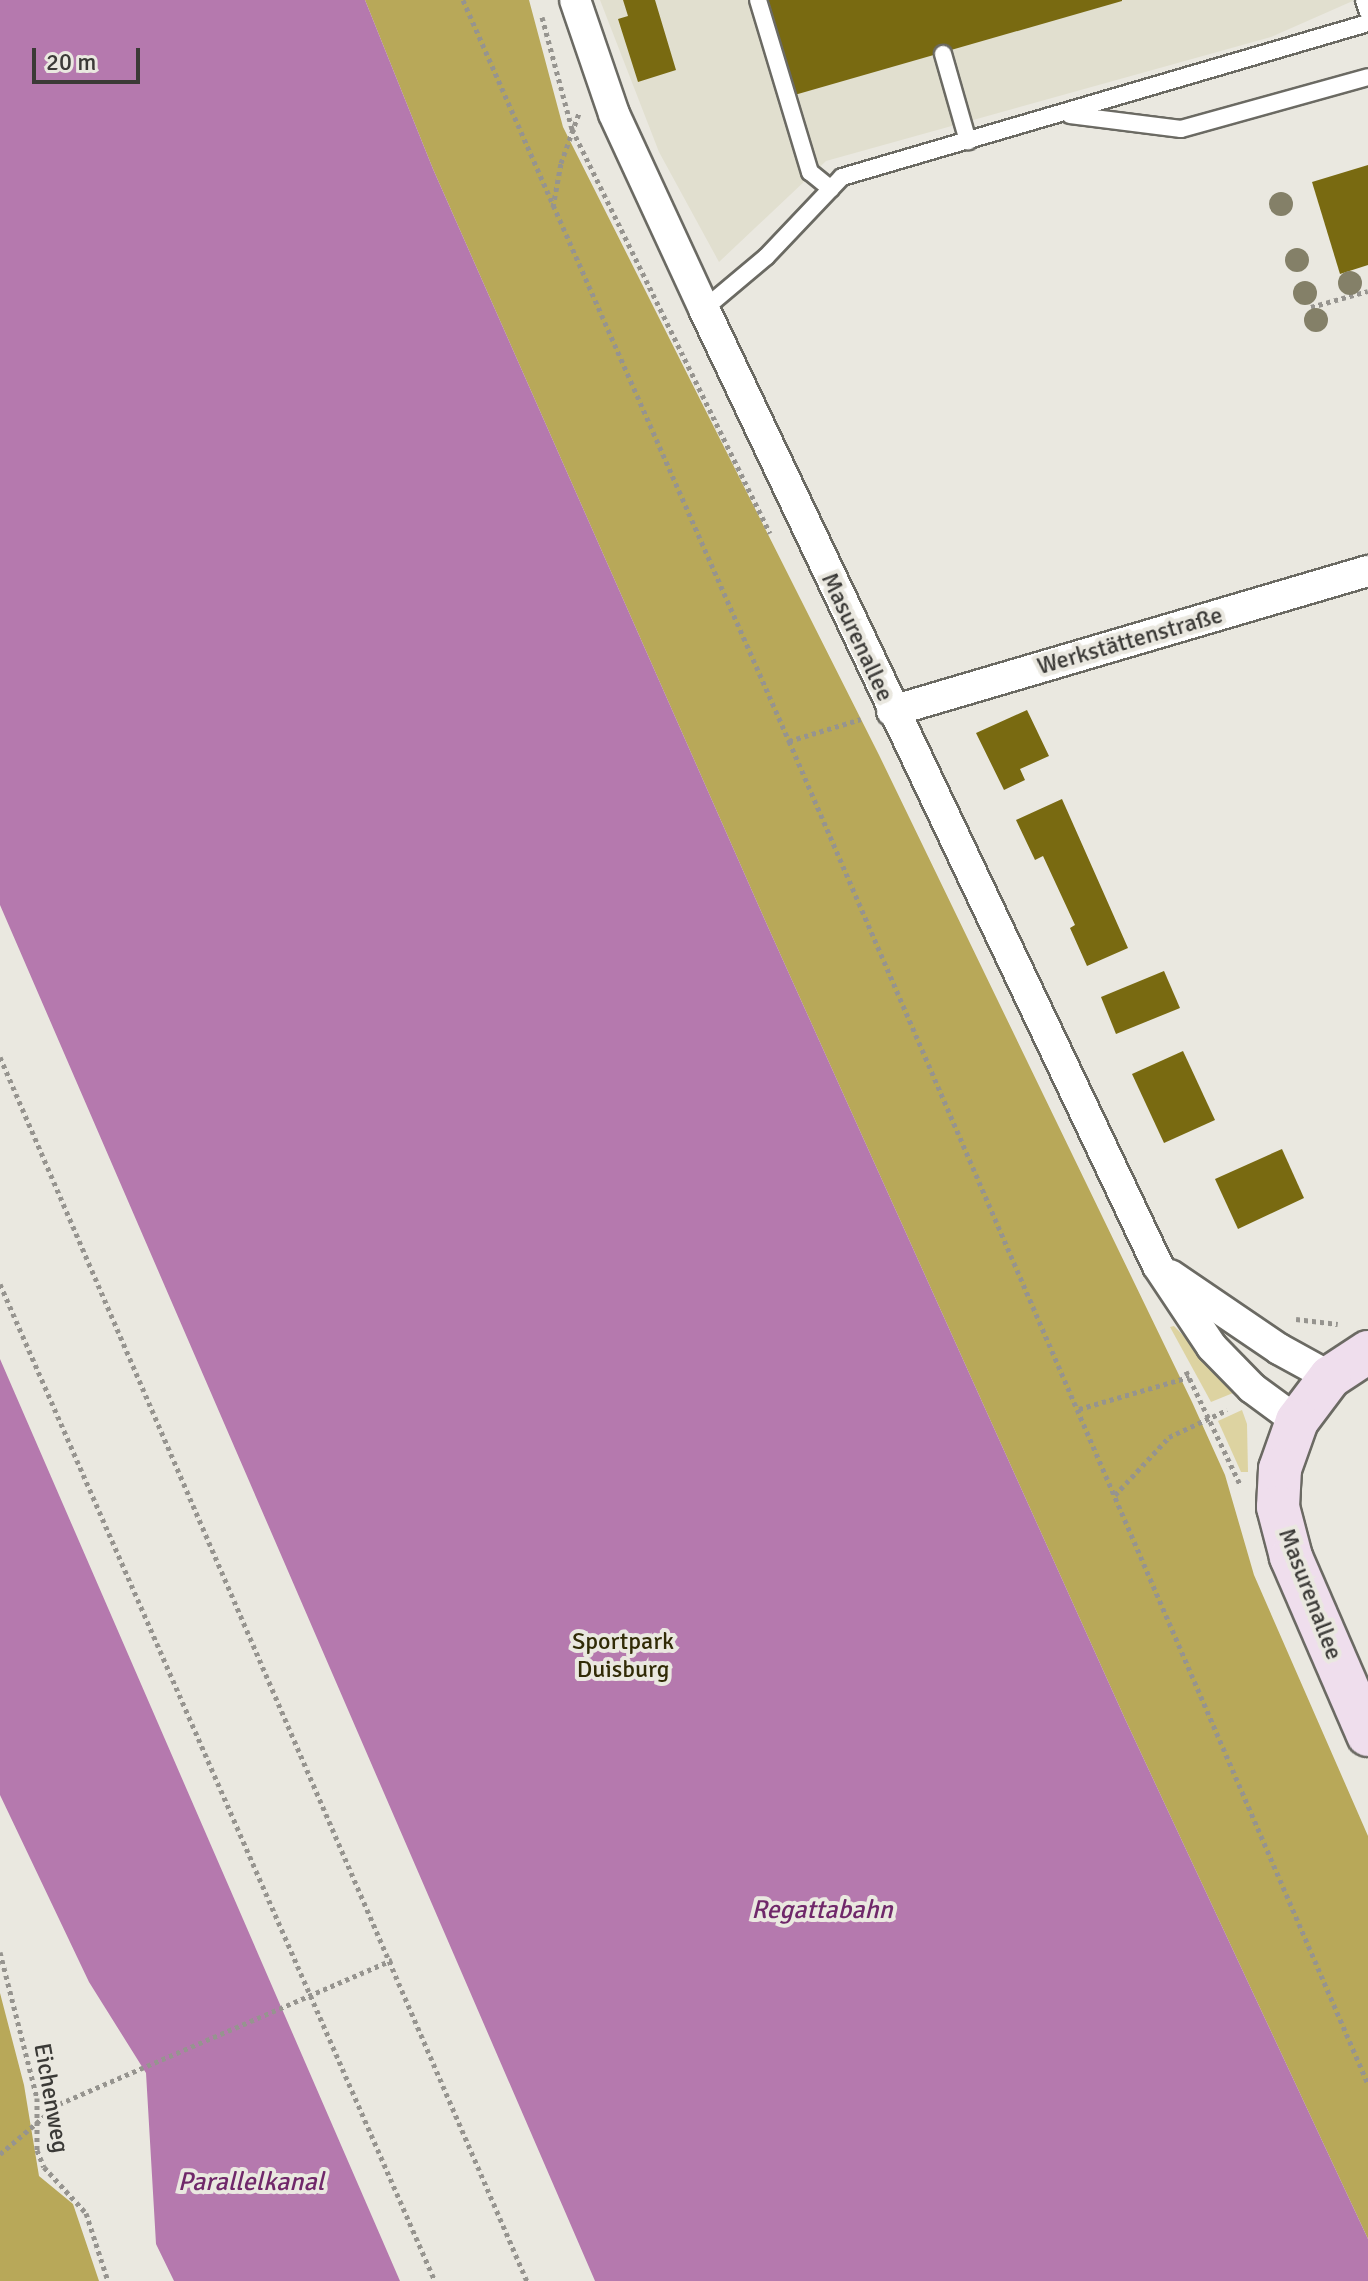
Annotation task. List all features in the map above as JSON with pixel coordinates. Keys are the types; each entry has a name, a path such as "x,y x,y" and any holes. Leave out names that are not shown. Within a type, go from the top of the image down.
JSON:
{"main road":[{"path":"1297,1421 1361,1339"},
{"name":"Masurenallee","path":"1297,1421 1280,1469 1278,1507 1291,1557 1368,1735"}],"street":[{"name":"Masurenallee","path":"575,0 597,71 704,309 878,715 1158,1266 1212,1347 1252,1388 1297,1421"},
{"name":"Werkstättenstraße","path":"878,715 1368,571"},
{"name":"Masurenallee","path":"1158,1266 1279,1349 1330,1377"}],"lane":[{"path":"758,0 810,172 831,189"},
{"path":"1364,0 1368,12"},
{"path":"704,309 766,257 842,177 1368,23"},
{"path":"943,54 968,141"},
{"path":"1061,114 1181,129 1368,77"}],"path":[{"path":"463,0 789,741 1368,2084"},
{"path":"553,208 564,152 597,71"},
{"path":"1311,307 1368,291"},
{"path":"789,741 878,715"},
{"path":"0,1057 392,1960 527,2281"},
{"path":"0,1284 312,1992 435,2281"},
{"path":"1279,1349 1294,1318 1361,1339"},
{"path":"1078,1409 1189,1377 1242,1487"},
{"path":"1115,1495 1169,1437 1210,1417"},
{"name":"Eichenweg","path":"0,1952 37,2098 37,2150 44,2167 86,2213 108,2281"},
{"path":"0,2154 59,2104 392,1960"}],"shaded area":[{"path":"365,0 529,0 563,127 879,755 1225,1475 1254,1575 1368,1836 1368,2239 1126,1721 768,927 433,169"},
{"path":"600,0 1355,0 1271,37 826,161 719,262 659,152"},
{"path":"1174,1326 1227,1381 1233,1393 1211,1402 1170,1327"},
{"path":"1242,1410 1247,1424 1248,1472 1241,1472 1218,1421"},
{"path":"0,1993 24,2085 39,2176 73,2204 99,2281 0,2281"}],"water":[{"name":"Regattabahn","path":"0,0 365,0 433,169 768,927 1126,1721 1368,2239 1368,2281 595,2281 0,905"},
{"name":"Parallelkanal","path":"0,1359 400,2281 174,2281 156,2244 146,2073 89,1982 0,1795"}],"building":[{"path":"623,0 655,0 676,70 638,82 618,19 628,16"},
{"path":"762,0 1122,0 1122,1 791,96"},
{"path":"1368,165 1368,265 1340,274 1312,182"},
{"path":"1027,710 1049,756 1020,769 1025,780 1004,790 976,733"},
{"path":"1062,799 1128,948 1087,966 1070,928 1075,925 1043,856 1035,860 1016,820"},
{"path":"1164,971 1180,1008 1116,1034 1101,997"},
{"path":"1183,1051 1215,1120 1164,1143 1132,1074"},
{"path":"1282,1149 1304,1198 1238,1229 1215,1179"}],"park label":[{"name":"Sportpark Duisburg","path":"623,1656"}]}
